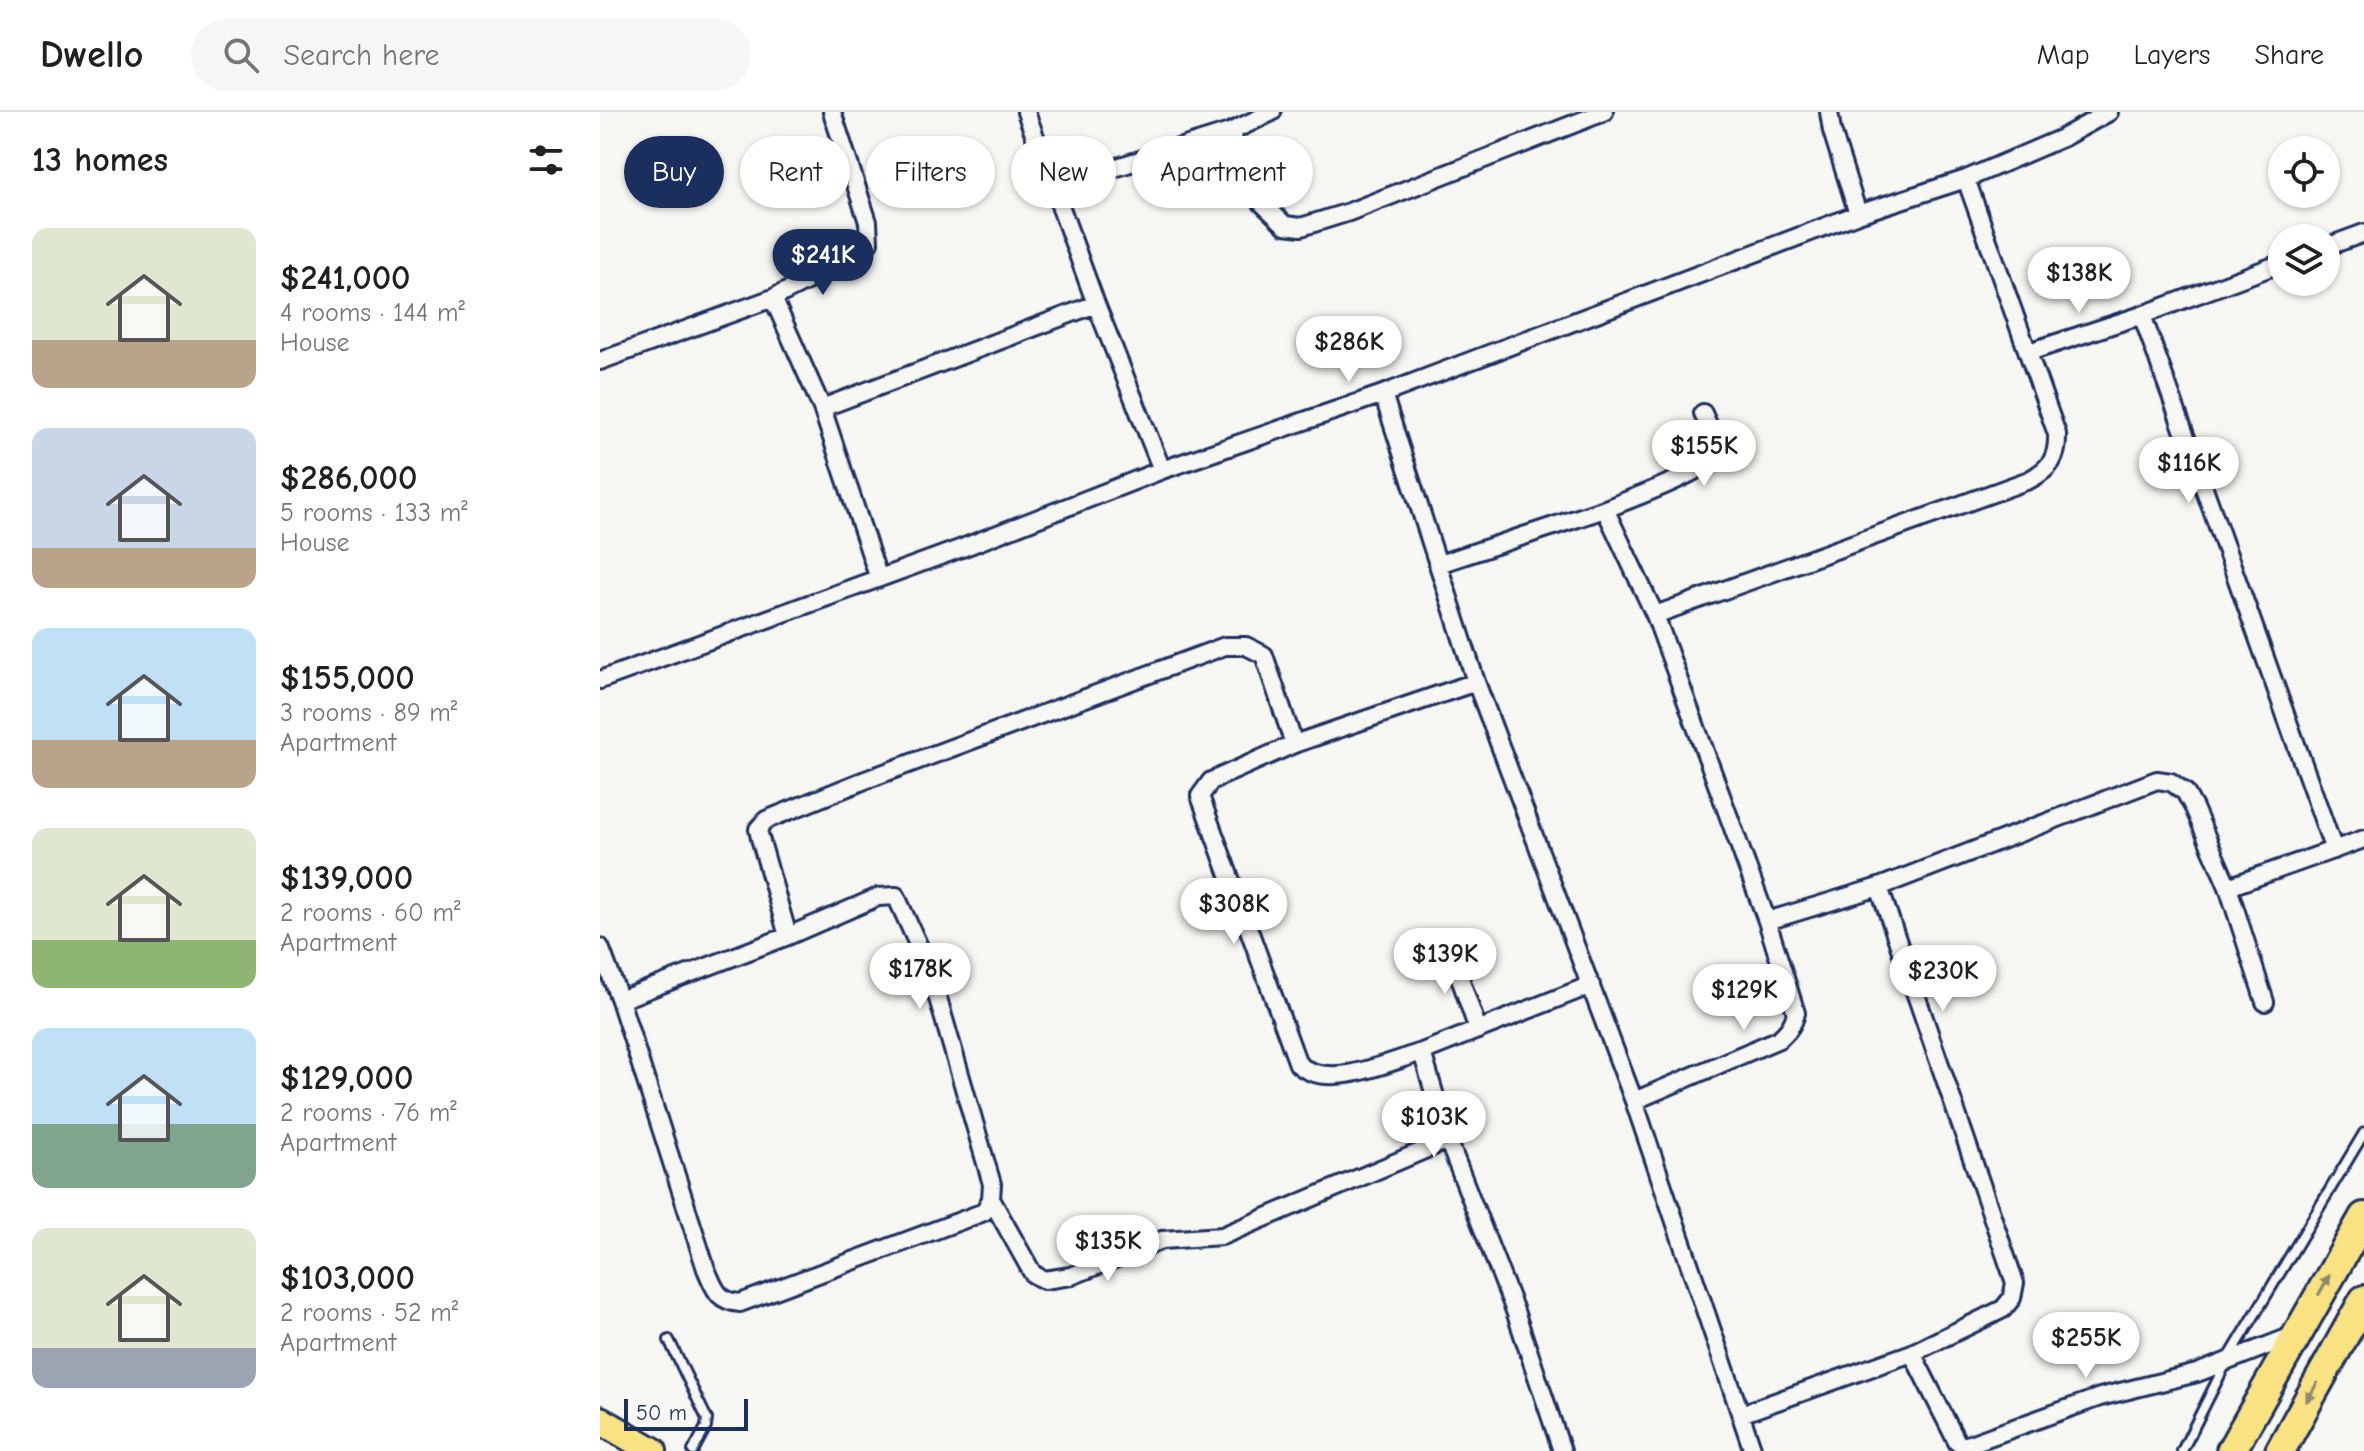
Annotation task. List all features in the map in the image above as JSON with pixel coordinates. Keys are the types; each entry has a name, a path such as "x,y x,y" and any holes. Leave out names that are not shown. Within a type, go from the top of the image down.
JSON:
{"highway":[{"path":"2231,1451 2364,1217"},
{"path":"2280,1451 2363,1304"},
{"path":"2253,1414 2292,1425"}],"main road":[{"path":"600,1420 653,1451"}],"street":[{"path":"600,361 773,298 860,254 869,242 868,222 832,112"},
{"path":"1026,112 1035,136"},
{"path":"1116,167 1230,132 1272,112"},
{"path":"1230,132 1262,203 1285,225 1301,227 1349,212 1604,112"},
{"path":"1829,112 1858,214"},
{"path":"600,680 878,576 962,548 1162,470 1383,394 1858,214 1966,179 2062,138 2109,112"},
{"path":"1655,615 2029,480 2046,471 2055,457 2057,434 1966,179"},
{"path":"1061,208 1162,470"},
{"path":"2340,242 2364,233"},
{"path":"2029,352 2142,315 2268,268"},
{"path":"773,298 822,408 878,576"},
{"path":"822,408 1096,304"},
{"path":"2142,315 2334,850"},
{"path":"1383,394 1476,682 1634,1101 1753,1451"},
{"path":"1439,564 1605,509 1704,466 1713,458 1715,442 1703,413"},
{"path":"1605,509 1655,615 1767,921 1796,1013 1794,1022 1779,1039 1634,1101"},
{"path":"788,936 758,829 766,820 860,782 1225,646 1246,646 1264,655 1294,744"},
{"path":"1476,682 1294,744 1211,781 1200,796 1298,1064 1306,1071 1333,1076 1422,1052 1591,985"},
{"path":"1767,921 1879,887 2157,780 2171,782 2185,792 2228,887 2265,1002"},
{"path":"2228,887 2364,839"},
{"path":"1741,1414 1912,1353 2003,1309 2012,1298 2015,1283 1879,887"},
{"path":"600,947 620,1000 706,1269 716,1292 727,1302 740,1303 980,1215 991,1199 992,1184 930,971 896,896 878,897 788,936 620,1000"},
{"path":"1450,949 1478,1030"},
{"path":"1422,1052 1448,1140 1515,1311 1562,1451"},
{"path":"991,1199 1033,1274 1044,1280 1071,1276 1162,1240 1222,1236 1448,1140"},
{"path":"1912,1353 1957,1442 1964,1446 2100,1397 2197,1373 2297,1334"}],"lane":[{"path":"2182,1451 2227,1361 2364,1133"},
{"path":"669,1340 707,1419 693,1451"}]}
